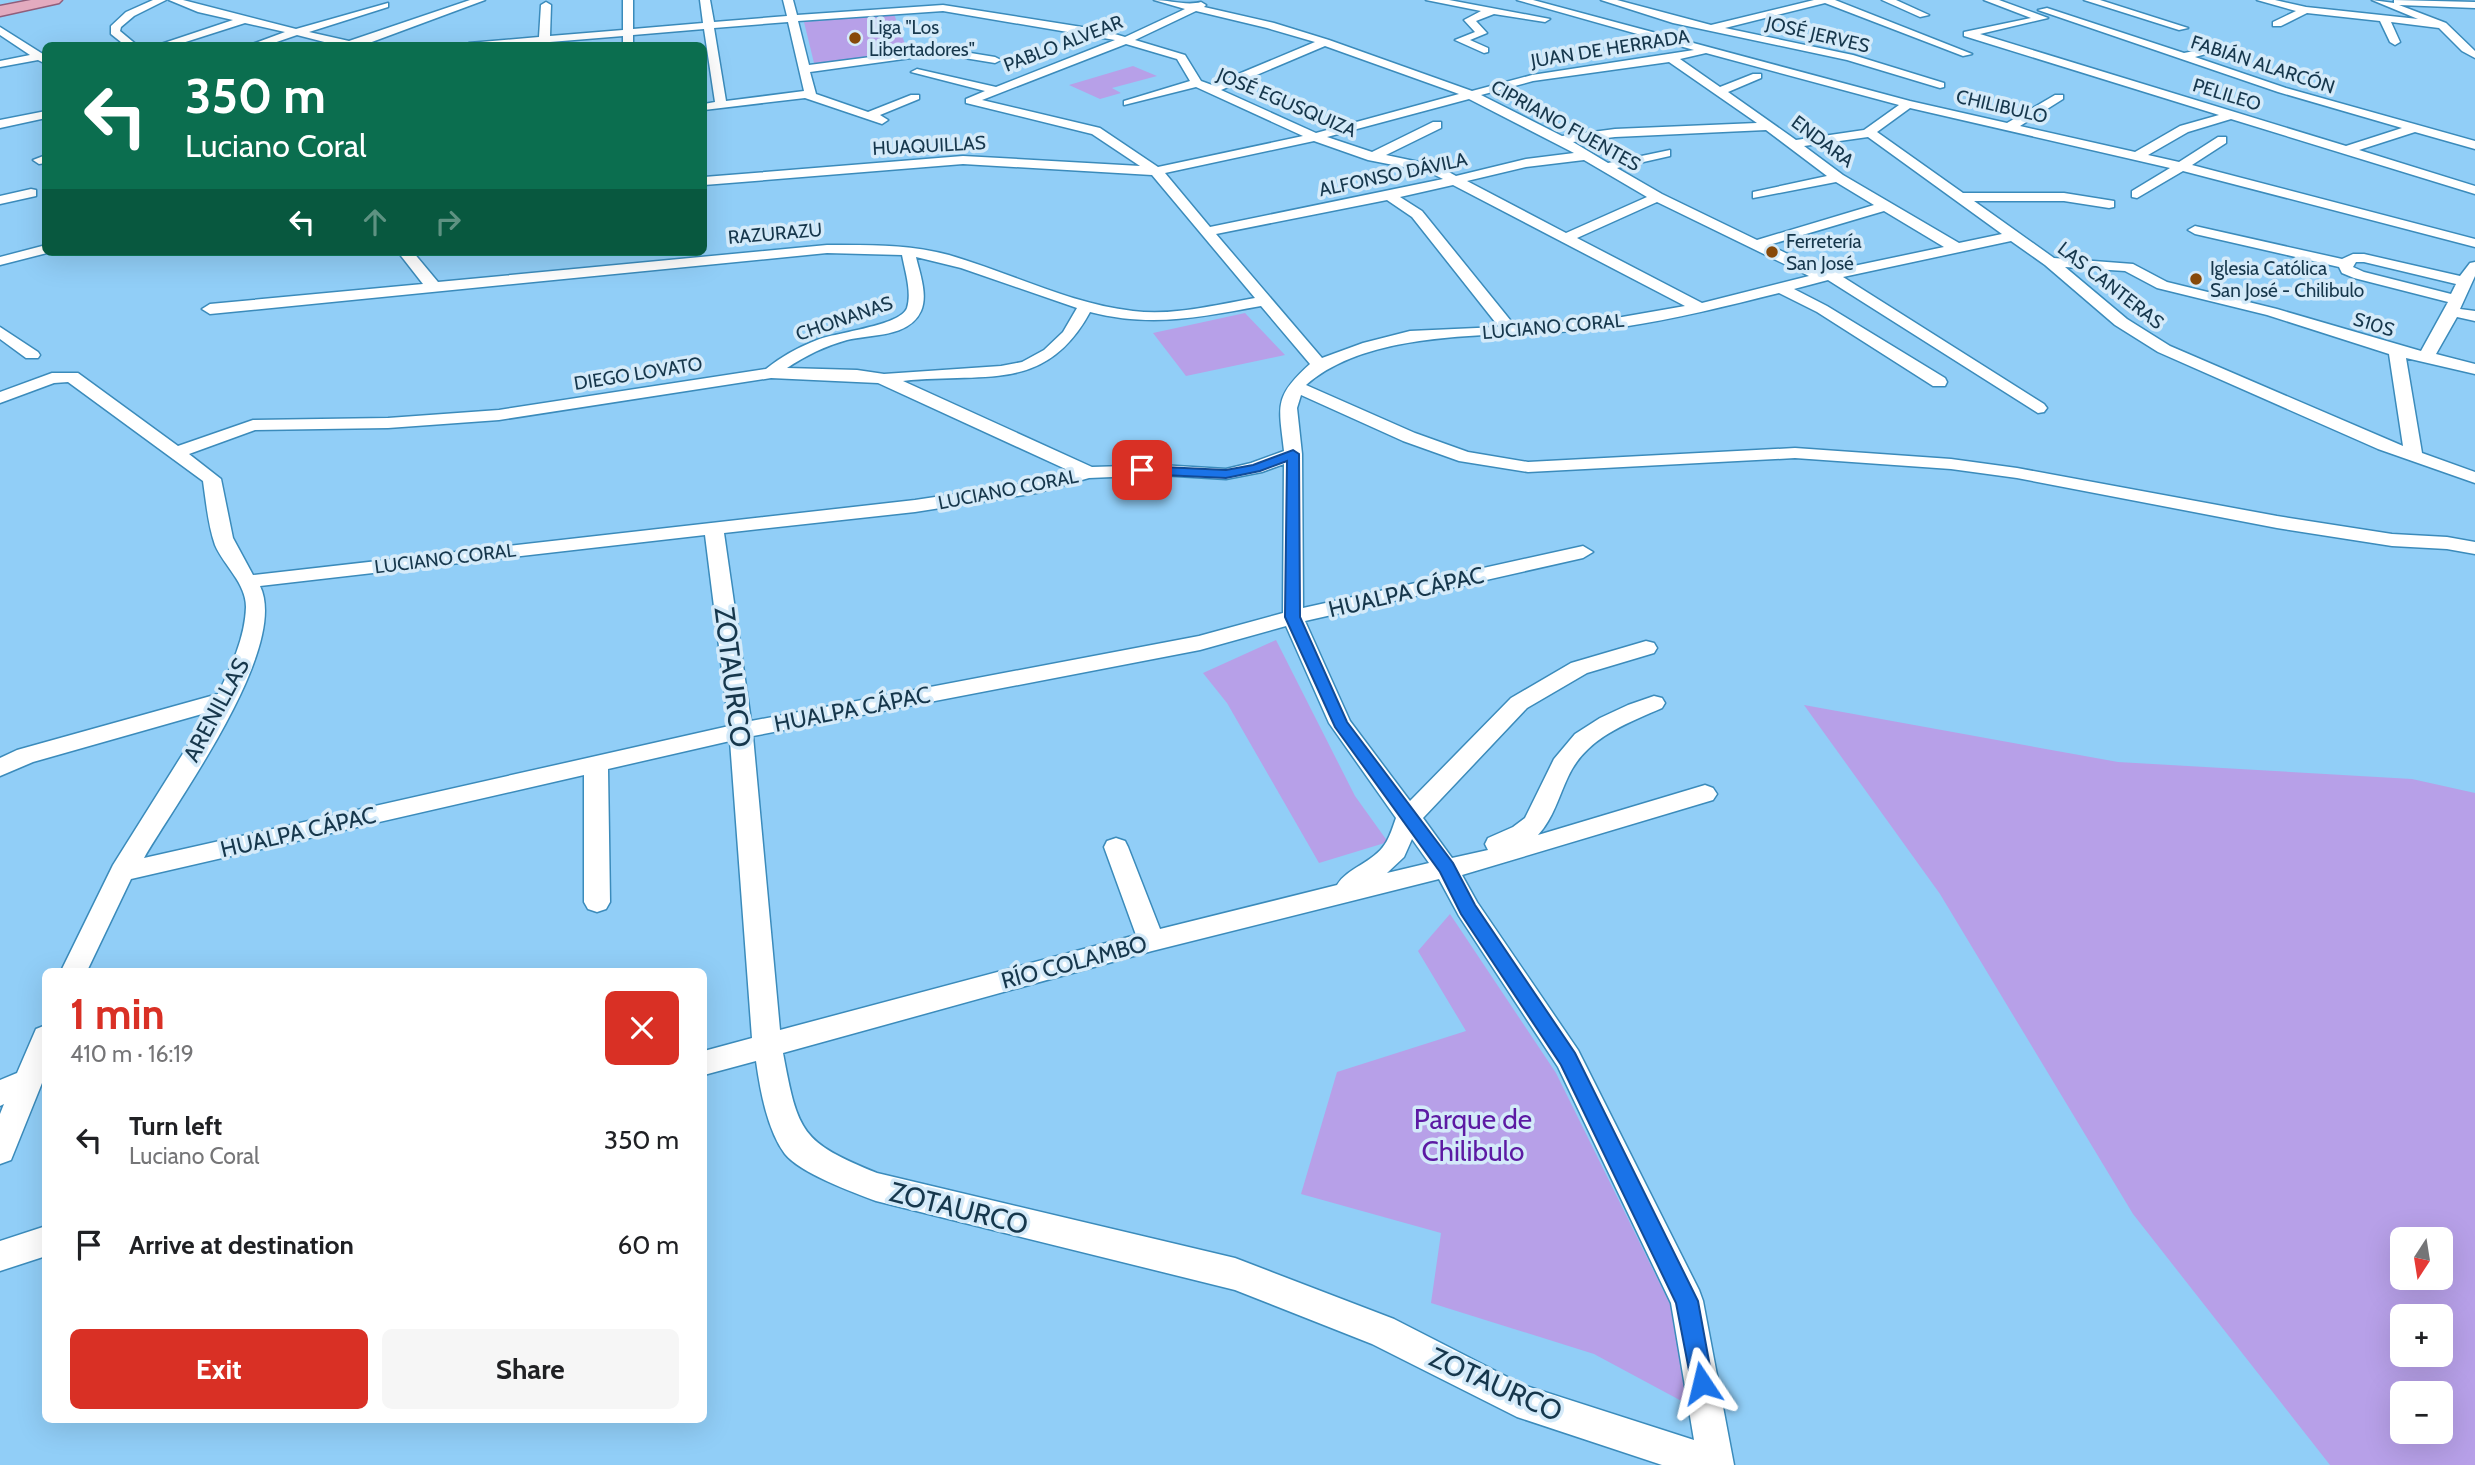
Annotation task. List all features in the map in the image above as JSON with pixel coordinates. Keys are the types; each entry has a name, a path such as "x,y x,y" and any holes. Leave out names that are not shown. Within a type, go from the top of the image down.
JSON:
{"main road":[{"path":"0,4 19,0"},
{"path":"0,11 54,0"}],"street":[{"path":"128,42 114,32 116,26 130,14 161,0"},
{"path":"174,0 337,42"},
{"path":"628,0 628,42"},
{"path":"705,0 721,105"},
{"path":"788,0 810,95"},
{"path":"943,8 954,0"},
{"name":"CIPRIANO FUENTES","path":"1159,0 1202,4 1325,42 1468,93 1560,140 1657,197 1755,245 1827,276 2038,408"},
{"path":"1430,0 1657,38"},
{"name":"CHILIBULO","path":"1522,0 1796,76 2182,166 2475,243"},
{"name":"JOSÉ JERVES","path":"1606,0 1677,22 1849,57 1940,85"},
{"path":"1708,28 1826,0 1967,54"},
{"path":"1887,0 1924,15"},
{"name":"FABIÁN ALARCÓN","path":"1989,0 2028,13 2082,23 2282,90 2475,145"},
{"path":"1929,41 1968,34 2089,0 2183,28"},
{"path":"2262,0 2306,10 2442,25"},
{"path":"2379,1 2475,5"},
{"path":"2379,1 2442,25 2451,31 2466,51 2475,55"},
{"name":"JOSÉ EGUSQUIZA","path":"545,42 628,31 912,4 1128,39 1181,57 1197,83 1315,137 1372,157 1429,168 1457,181 1700,308"},
{"name":"PABLO ALVEAR","path":"1156,171 1096,131 970,101 1128,39 1202,4"},
{"path":"264,42 384,5"},
{"path":"545,42 546,5"},
{"path":"359,42 472,6"},
{"path":"1484,50 1460,40 1482,33 1469,20 1494,10"},
{"path":"2277,24 2306,10"},
{"path":"2082,23 2115,16"},
{"path":"2384,19 2395,42"},
{"path":"173,42 244,20"},
{"path":"1645,33 1677,22"},
{"path":"0,30 42,59"},
{"name":"PELILEO","path":"1968,34 2475,190"},
{"path":"2149,45 2194,34"},
{"path":"1780,42 1804,36"},
{"path":"1211,90 1325,42"},
{"path":"2183,57 2220,47"},
{"path":"804,69 940,51 995,60"},
{"name":"JUAN DE HERRADA","path":"1156,171 1315,137 1468,93 1564,72 1671,58 1702,51"},
{"name":"ENDARA","path":"1671,58 1795,144 1838,178 1957,248"},
{"path":"0,64 42,59"},
{"path":"1796,76 1823,59"},
{"path":"866,60 995,90"},
{"path":"1721,91 1757,76"},
{"path":"1128,103 1197,83"},
{"path":"707,107 810,95 876,117 915,97"},
{"path":"2009,127 2059,97"},
{"path":"1795,144 1870,133 1868,131 1908,104"},
{"path":"2137,156 2184,129 2235,114"},
{"path":"0,124 42,115"},
{"path":"1372,157 1437,125"},
{"path":"1560,140 1615,133 1769,126"},
{"path":"2347,150 2415,128"},
{"name":"LAS CANTERAS","path":"1870,133 2050,262 2121,322 2164,349 2414,457 2475,478"},
{"path":"2137,194 2222,140"},
{"path":"1605,167 1666,153"},
{"name":"ALFONSO DÁVILA","path":"1209,231 1389,196 1526,163 1584,156"},
{"name":"HUAQUILLAS","path":"707,181 963,160 1156,171"},
{"path":"1156,171 1319,365"},
{"path":"2458,185 2475,177"},
{"path":"1758,195 1838,178"},
{"path":"0,200 31,193"},
{"path":"1389,196 1417,214 1511,331"},
{"path":"1566,238 1657,197"},
{"path":"1959,197 2064,197 2109,204"},
{"path":"1755,245 1885,206"},
{"path":"2195,230 2345,264 2353,258 2364,258 2464,281"},
{"name":"LUCIANO CORAL","path":"1295,386 1319,365 1369,346 1410,336 1622,322 1700,308 1827,276 2013,236"},
{"name":"RAZURAZU","path":"210,309 827,249 908,251 942,258 1130,316 1165,317 1264,301"},
{"path":"0,261 42,250"},
{"name":"CHONANAS","path":"771,373 783,362 810,349 843,337 905,321 915,305 908,251"},
{"path":"408,256 433,286"},
{"name":"S10S","path":"2050,262 2128,267 2162,285 2272,312 2397,351 2423,356"},
{"path":"2345,264 2347,270 2359,275 2454,305 2475,316"},
{"path":"2423,356 2427,355 2464,281 2475,266"},
{"path":"1781,288 1822,309 1939,382"},
{"path":"881,378 987,372 1040,362 1069,338 1086,304"},
{"path":"0,332 32,355"},
{"path":"2397,351 2414,457"},
{"path":"2423,356 2475,369"},
{"name":"DIEGO LOVATO","path":"177,452 253,425 388,423 499,415 771,373 857,374 881,378 1089,473"},
{"name":"ARENILLAS","path":"0,398 52,378 72,377 212,480 215,514 227,550 250,581 256,605 254,634 227,699 122,872 75,968"},
{"path":"1716,1465 1687,1301 1568,1059 1468,909 1447,868 1340,723 1293,617 1293,454 1288,408 1295,386 1409,437 1465,457 1528,467 1795,453 1951,464 2017,473 2277,522 2392,540 2447,543 2475,548"},
{"name":"LUCIANO CORAL","path":"250,581 915,506 1036,487 1089,473 1160,470 1226,474 1256,468 1293,454"},
{"name":"ZOTAURCO","path":"714,527 741,731 767,1046 778,1106 796,1145 832,1169 876,1188 1235,1274 1382,1331 1517,1400 1716,1465"},
{"name":"HUALPA CÁPAC","path":"122,872 741,731 1200,643 1293,617 1583,552"},
{"path":"1335,897 1375,869 1395,850 1408,818 1519,703 1579,668 1646,648"},
{"path":"0,768 25,757 227,699"},
{"path":"1475,863 1483,849 1520,835 1534,825 1559,767 1582,741 1613,721 1654,703"},
{"path":"596,764 597,902"},
{"name":"RÍO COLAMBO","path":"707,1062 1152,940 1475,863 1705,794"},
{"path":"1116,847 1152,940"},
{"path":"0,1150 42,1046"},
{"path":"0,1093 27,1082"},
{"path":"0,1256 42,1242"}],"green space":[{"name":"Liga \"Los Libertadores\"","path":"894,14 909,55 814,63 804,22"},
{"path":"1133,66 1157,76 1112,88 1121,93 1100,99 1069,85"},
{"path":"1245,313 1285,355 1186,376 1153,333"},
{"path":"1276,640 1355,796 1388,842 1319,863 1227,703 1203,673"},
{"path":"1804,705 2118,762 2412,779 2475,793 2475,1465 2330,1465 2133,1214 1940,894"},
{"name":"Parque de Chilibulo","path":"1450,914 1556,1073 1672,1308 1689,1405 1594,1354 1431,1303 1441,1233 1301,1194 1337,1072 1466,1031 1418,951"}],"place":[{"name":"Liga \"Los Libertadores\"","path":"855,38"},
{"name":"Ferretería San José","path":"1772,252"},
{"name":"Iglesia Católica San José - Chilibulo","path":"2196,279"}],"route":[{"path":"1142,470 1226,474 1256,468 1293,454 1293,617 1340,723 1447,868 1468,909 1568,1059 1687,1301 1702,1383"}]}
